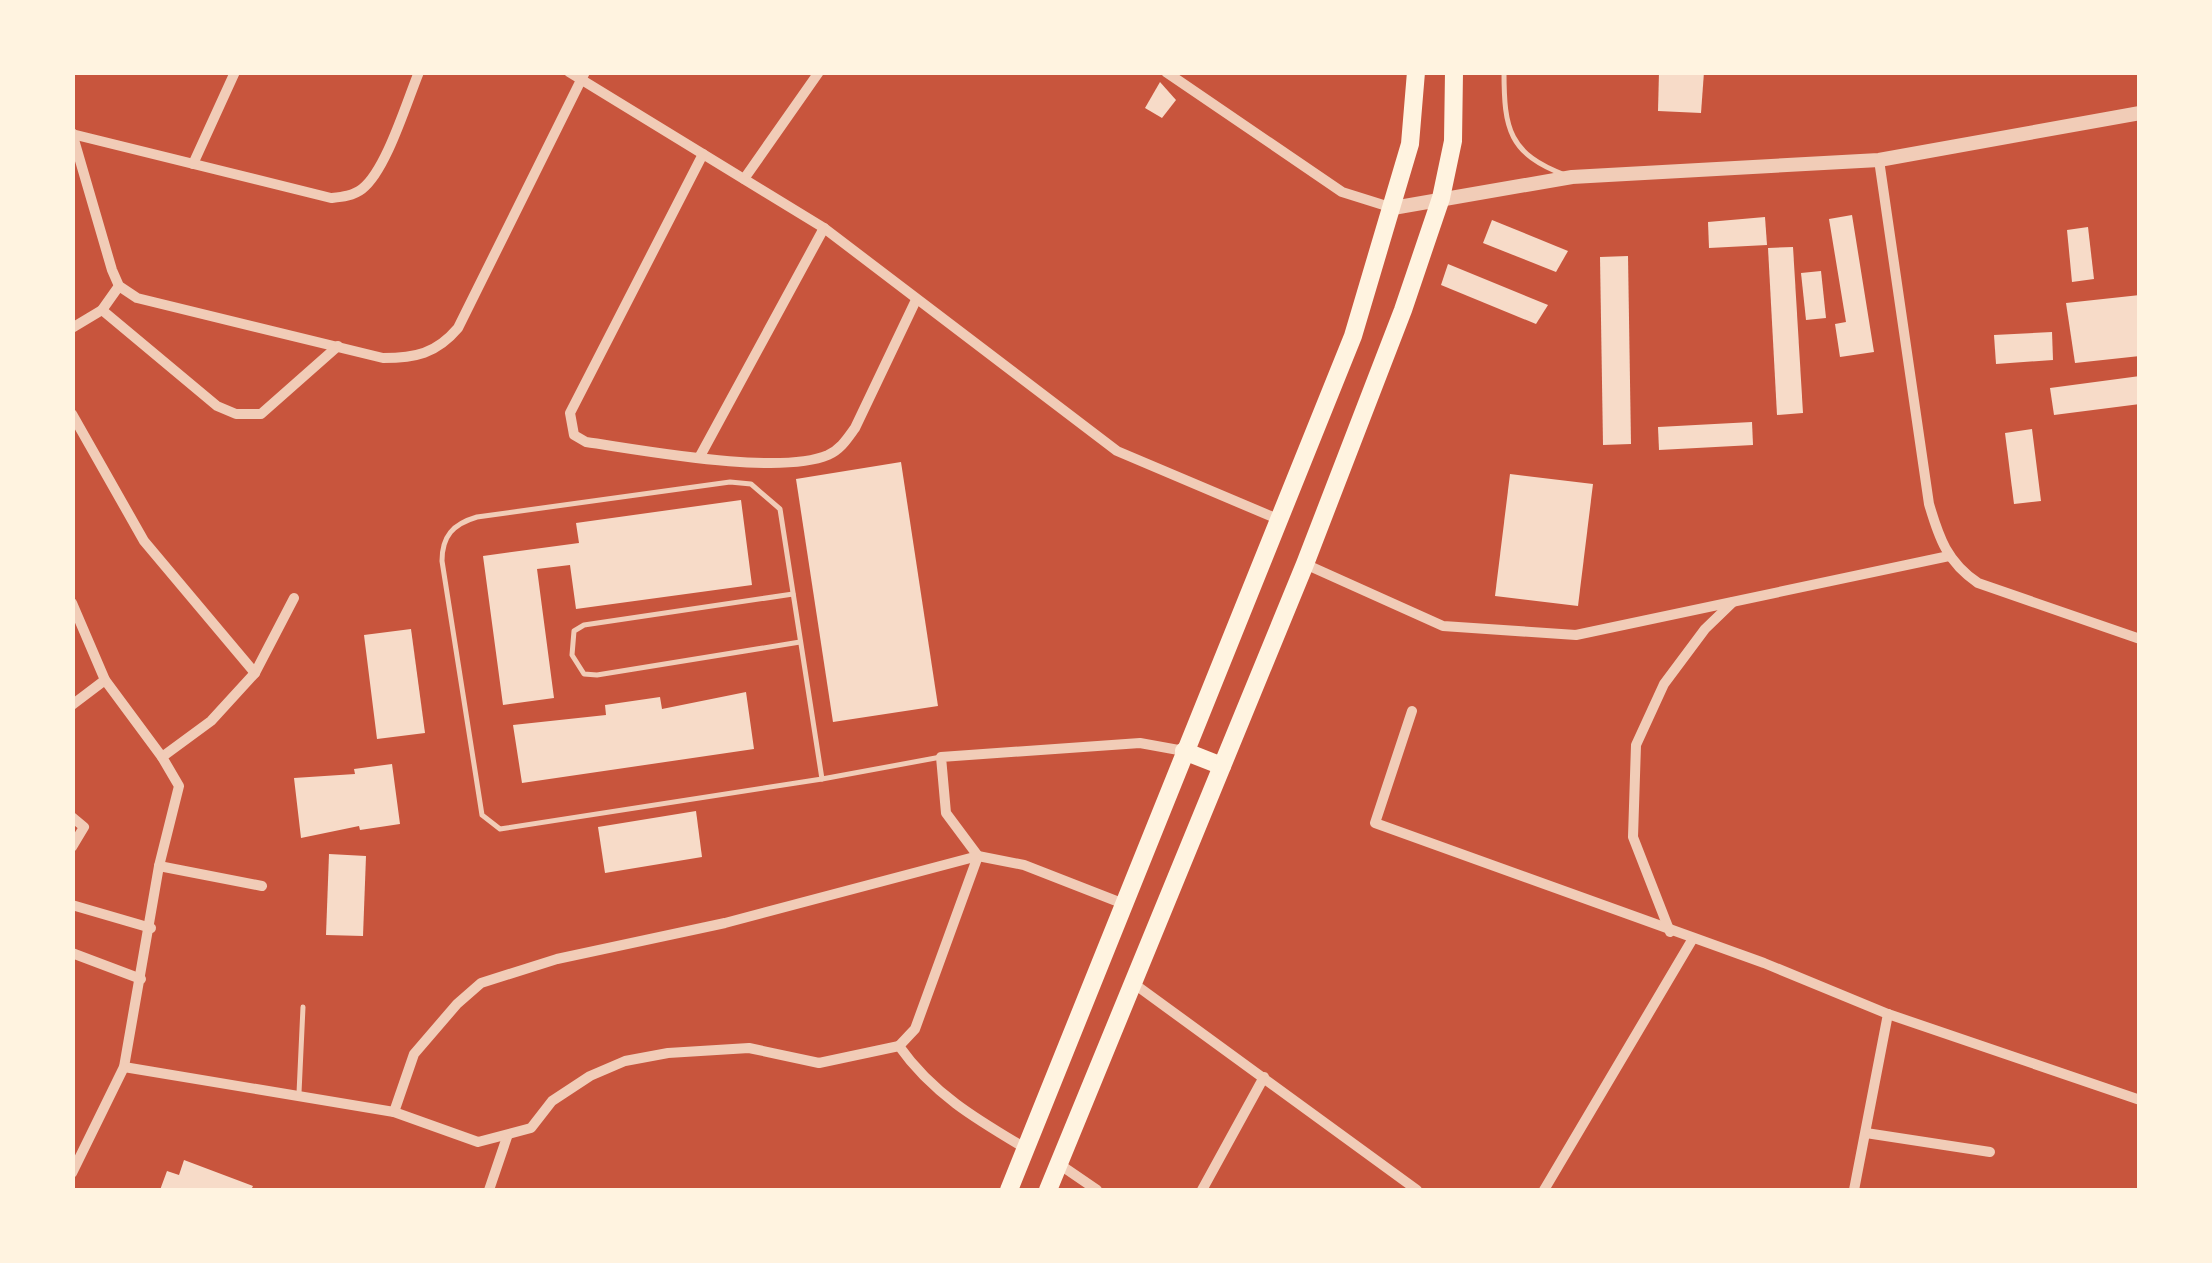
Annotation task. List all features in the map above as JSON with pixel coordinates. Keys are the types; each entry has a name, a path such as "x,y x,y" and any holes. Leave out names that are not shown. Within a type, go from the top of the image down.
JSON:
{"highway":[{"path":"1008,1190 1353,336 1410,144 1416,72"},
{"path":"1048,1190 1306,564 1441,198 1453,141 1454,72"},
{"path":"1184,751 1222,766"}],"street":[{"path":"193,164 236,72"},
{"path":"72,133 331,198 346,196 363,189 376,170 419,72"},
{"path":"568,72 583,76 824,228 1117,451 1281,520"},
{"path":"744,179 819,72"},
{"path":"1166,72 1342,192 1393,208 1572,178 1879,160 2140,113"},
{"path":"72,133 119,286 137,298 383,358 412,358 442,347 458,328 583,76"},
{"path":"703,154 570,413 569,426 586,442 748,462 826,456 843,446 916,300"},
{"path":"1879,160 1929,504 1940,542 1957,569 1978,583 2140,639"},
{"path":"698,458 824,228"},
{"path":"72,328 102,310 119,286"},
{"path":"102,310 217,406 236,414 261,414 338,346"},
{"path":"72,414 144,541 255,673"},
{"path":"1306,564 1443,626 1576,636 1949,556"},
{"path":"162,757 212,721 255,673 294,598"},
{"path":"1670,932 1633,837 1636,746 1664,684 1704,630 1735,600"},
{"path":"72,602 105,680 179,786 159,866 124,1067 72,1174"},
{"path":"72,705 105,680"},
{"path":"1412,711 1374,823 1764,963 1888,1014 2140,1100"},
{"path":"978,856 946,813 941,757 1140,743 1184,751"},
{"path":"72,817 84,828 72,847"},
{"path":"124,1067 299,1093 394,1112 478,1142 531,1128 552,1101 590,1076 625,1061 668,1052 748,1048 819,1063 899,1046 916,1029 978,856"},
{"path":"394,1112 414,1054 480,983 557,959 725,923 978,856 1024,864 1124,904"},
{"path":"159,866 262,886"},
{"path":"72,904 151,928"},
{"path":"1544,1190 1692,940"},
{"path":"72,953 142,979"},
{"path":"1134,983 1417,1190"},
{"path":"1854,1190 1888,1014"},
{"path":"899,1046 920,1077 954,1105 1025,1148"},
{"path":"1202,1190 1264,1077"},
{"path":"1866,1133 1990,1152"},
{"path":"488,1190 506,1137"},
{"path":"1059,1164 1098,1190"}],"lane":[{"path":"1504,72 1507,126 1520,151 1540,165 1572,178"},
{"path":"822,779 780,509 751,484 730,482 476,517 449,531 442,546 482,815 500,829 822,779 941,757"},
{"path":"793,594 584,625 574,632 572,656 584,674 597,675 800,642"},
{"path":"299,1093 303,1007"}],"building":[{"path":"1659,72 1704,72 1701,113 1658,111"},
{"path":"1160,82 1176,100 1162,118 1145,108"},
{"path":"1852,215 1874,352 1840,357 1835,324 1846,322 1829,219"},
{"path":"1765,217 1767,245 1709,248 1708,222"},
{"path":"1492,220 1568,251 1556,272 1483,243"},
{"path":"2088,227 2094,279 2072,282 2067,230"},
{"path":"1793,247 1803,413 1777,415 1768,248"},
{"path":"1628,256 1631,444 1603,445 1600,257"},
{"path":"1448,264 1548,305 1536,324 1441,285"},
{"path":"1821,271 1826,318 1806,320 1801,273"},
{"path":"2140,295 2140,356 2075,363 2066,303"},
{"path":"2052,332 2053,360 1996,364 1994,335"},
{"path":"2140,376 2140,404 2054,415 2050,388"},
{"path":"1752,422 1753,445 1659,450 1658,427"},
{"path":"2032,429 2041,501 2014,504 2005,433"},
{"path":"901,462 938,706 833,722 796,479"},
{"path":"1510,474 1593,484 1578,606 1495,596"},
{"path":"741,500 752,585 576,609 570,565 537,569 554,698 503,705 483,556 579,543 576,523"},
{"path":"411,629 425,733 377,739 364,635"},
{"path":"746,692 754,749 522,783 513,725 606,715 605,705 660,697 662,709"},
{"path":"392,764 400,824 360,830 359,826 301,838 294,778 355,774 354,769"},
{"path":"696,811 702,857 605,873 598,827"},
{"path":"329,854 366,856 363,936 326,935"},
{"path":"184,1160 253,1186 251,1190 160,1190 167,1171 179,1175"}]}
